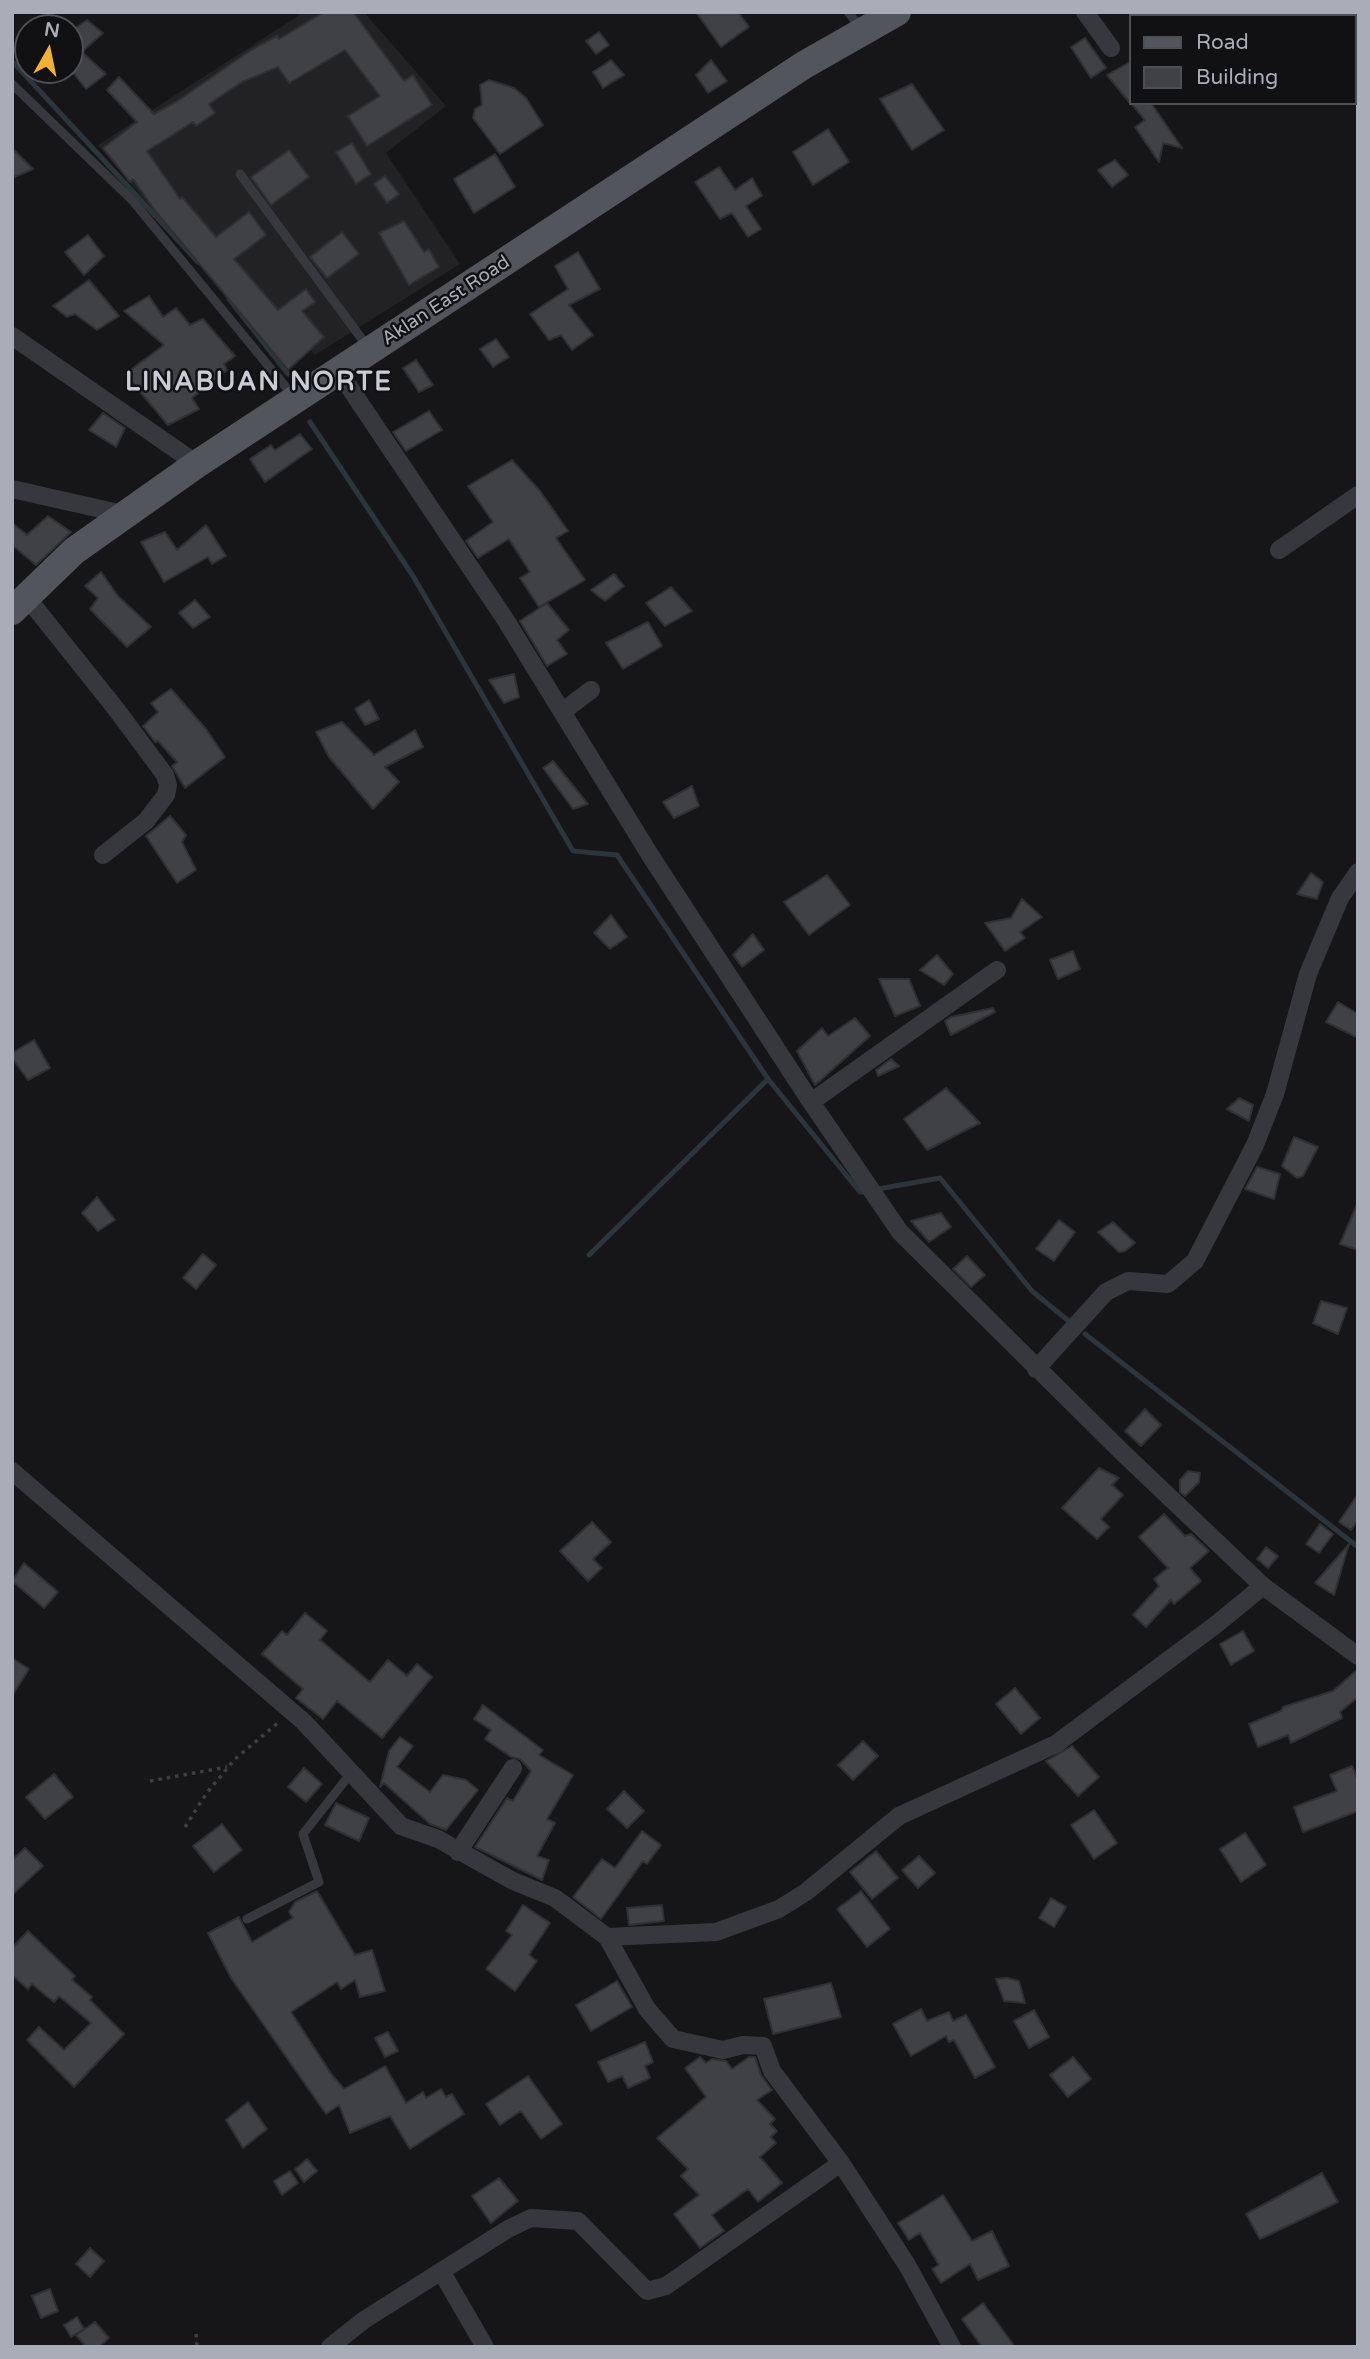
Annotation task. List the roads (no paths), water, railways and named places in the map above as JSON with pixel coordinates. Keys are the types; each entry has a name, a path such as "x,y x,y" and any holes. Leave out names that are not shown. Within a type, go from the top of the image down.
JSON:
{"main road":[{"name":"Aklan East Road","path":"19,603 74,551 197,464 804,65 856,22 897,12"}],"street":[{"path":"1085,12 1111,48"},
{"path":"12,336 197,464"},
{"path":"340,372 505,619 811,1102 900,1232 1037,1369 1263,1586 1358,1656"},
{"path":"12,489 123,514"},
{"path":"1279,550 1358,495"},
{"path":"19,603 116,709 165,775 168,785 166,795 146,821 103,855"},
{"path":"562,712 592,690"},
{"path":"1037,1369 1105,1292 1128,1281 1168,1284 1195,1261 1255,1145 1275,1094 1308,974 1340,898 1358,872"},
{"path":"811,1102 997,970"},
{"path":"12,1471 301,1720 401,1826 438,1839 513,1881 555,1898 607,1937 647,2009 673,2039 723,2050 743,2045 763,2046 772,2071 841,2163 907,2265 952,2347"},
{"path":"607,1937 716,1932 779,1909 806,1892 899,1816 1056,1744 1218,1623 1263,1586"},
{"path":"458,1852 513,1769"},
{"path":"330,2347 364,2320 508,2229 531,2218 578,2221 647,2291 666,2286 841,2163"},
{"path":"441,2271 485,2347"}],"lane":[{"path":"12,84 132,200 296,400"},
{"path":"240,174 370,351"},
{"path":"247,1919 319,1882 303,1834 351,1773"}],"waterway":[{"path":"12,61 198,262"},
{"path":"229,299 288,374"},
{"path":"310,422 413,576 573,851 617,855 768,1079 860,1192 866,1191"},
{"path":"589,1255 768,1079"},
{"path":"878,1189 940,1178 1032,1291 1071,1323"},
{"path":"1085,1334 1358,1547"}],"district":[{"name":"LINABUAN NORTE","path":"259,383"}]}
